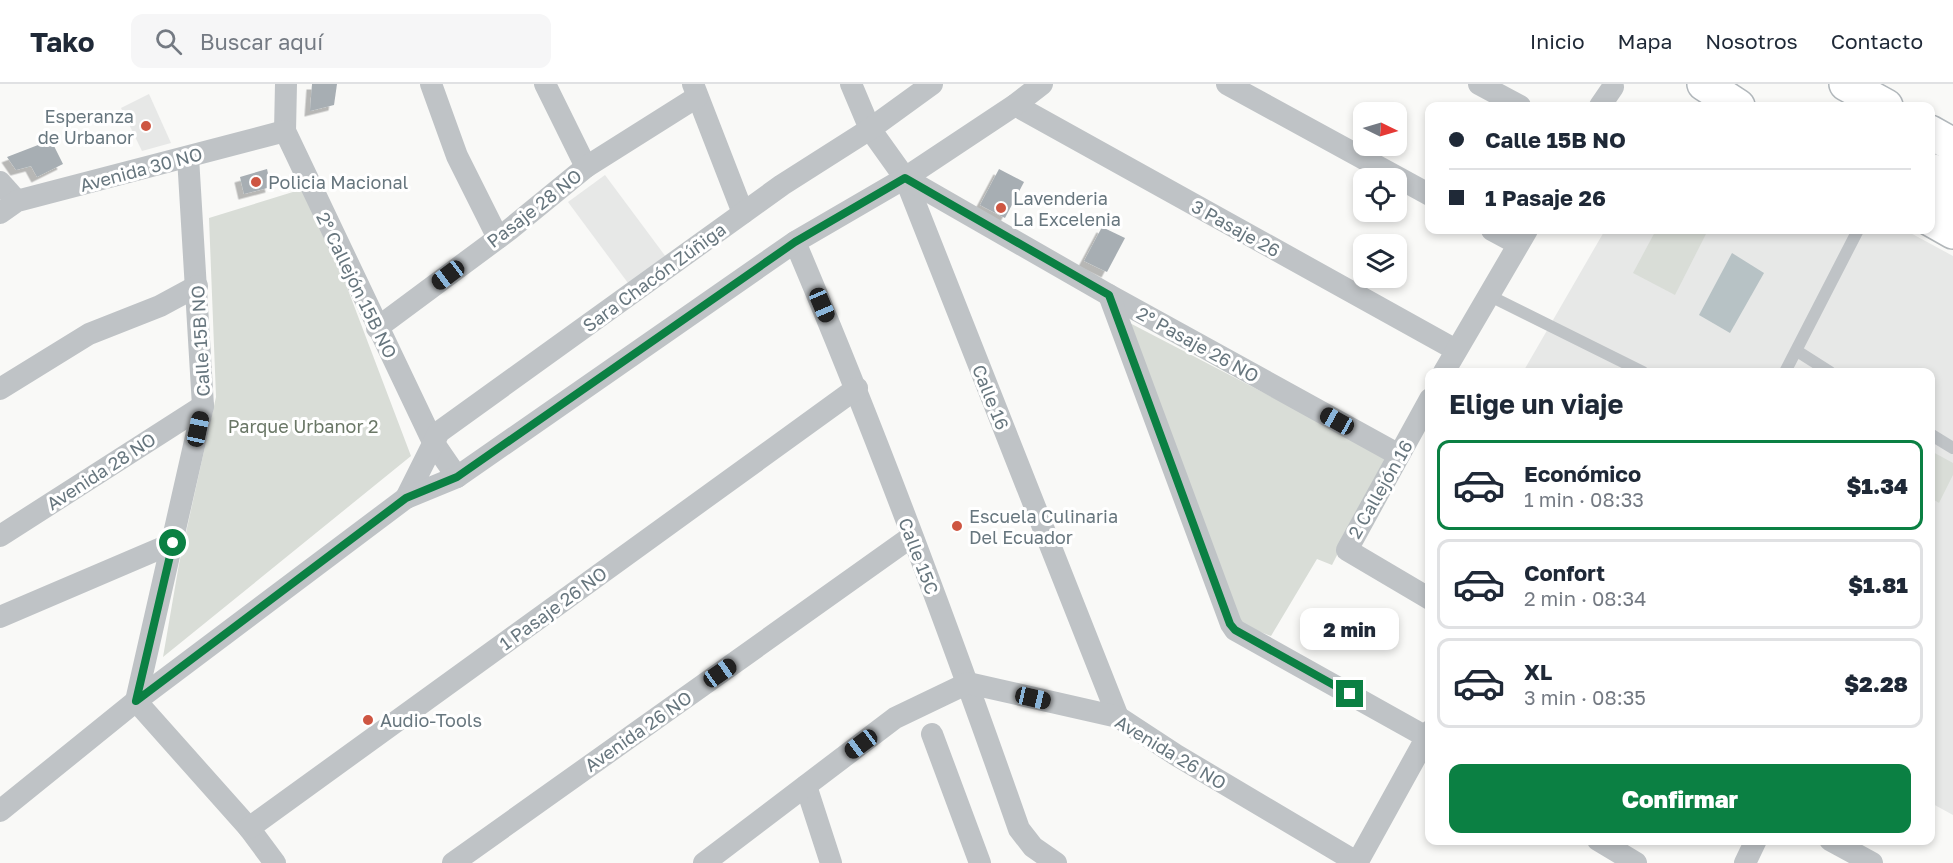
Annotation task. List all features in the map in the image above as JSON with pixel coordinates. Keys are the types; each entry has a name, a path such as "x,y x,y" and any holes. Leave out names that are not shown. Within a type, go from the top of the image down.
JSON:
{"main road":[{"path":"1704,84 1732,102"},
{"path":"1739,84 1749,102"},
{"path":"1846,84 1879,102"},
{"path":"1935,135 1953,145"},
{"path":"1935,172 1953,177"},
{"path":"1935,198 1953,207"},
{"path":"1935,222 1953,232"}],"street":[{"name":"2° Callejón 15B NO","path":"286,84 285,131 433,442 457,477"},
{"path":"432,84 457,156 498,238"},
{"path":"545,84 586,167"},
{"name":"Calle 16","path":"851,84 870,129 905,178 1118,717"},
{"name":"Sara Chacón Zúñiga","path":"406,498 439,432 743,213 870,129 932,84"},
{"name":"Sara Chacón Zúñiga","path":"0,811 136,701 406,498 457,477 795,242 905,178 1015,105 1042,84"},
{"path":"1227,84 1425,192"},
{"path":"1479,84 1513,102"},
{"path":"1603,102 1613,87"},
{"path":"695,90 743,213"},
{"name":"Pasaje 28 NO","path":"377,328 498,238 586,167 695,90"},
{"name":"3 Pasaje 26","path":"1015,105 1456,350"},
{"name":"Avenida 30 NO","path":"9,207 285,131"},
{"name":"Calle 15B NO","path":"136,701 203,406 188,157"},
{"name":"2° Pasaje 26 NO","path":"905,178 1109,295 1400,455"},
{"path":"0,182 9,207"},
{"path":"1446,368 1522,237"},
{"name":"Calle 15C","path":"795,242 857,388 911,537 968,683 1019,829 1033,847 1054,862"},
{"path":"0,389 89,334 160,306 197,286"},
{"path":"1109,295 1228,621 1235,630 1425,734"},
{"name":"1 Pasaje 26 NO","path":"249,828 857,388"},
{"name":"Avenida 28 NO","path":"0,536 203,406"},
{"name":"2 Callejón 16","path":"1425,408 1347,546 1349,553 1425,596"},
{"name":"Avenida 26 NO","path":"453,863 911,537"},
{"path":"0,617 173,543"},
{"path":"704,863 895,718 968,683"},
{"name":"Avenida 26 NO","path":"968,683 1118,717 1176,755 1358,863"},
{"path":"136,701 249,828 275,863"},
{"path":"932,734 980,863"},
{"path":"1358,863 1425,741"},
{"path":"806,786 831,863"},
{"path":"1606,845 1636,863"},
{"path":"1745,863 1754,845"},
{"path":"1839,845 1872,863"}],"lane":[{"path":"1787,368 1856,234"},
{"path":"1488,295 1635,368"},
{"path":"1797,351 1824,368"},
{"path":"1935,437 1953,448"}],"shaded area":[{"name":"Esperanza de Urbanor","path":"149,94 171,143 142,151 121,108"},
{"path":"605,175 666,257 628,283 568,202"},
{"path":"1603,234 1912,234 1953,256 1953,815 1935,805 1935,368 1525,368"},
{"path":"1732,253 1764,273 1730,333 1699,315"}],"green space":[{"name":"Parque Urbanor 2","path":"309,187 411,456 163,657 179,564 216,397 209,218"},
{"path":"1654,234 1706,234 1675,295 1633,273"},
{"path":"1124,320 1387,457 1332,565 1317,559 1271,636 1242,625"},
{"path":"1935,453 1953,463 1953,475 1939,503 1935,500"}],"building":[{"path":"312,84 337,84 334,105 310,111"},
{"path":"51,140 63,164 37,177 31,166 16,170 7,157"},
{"name":"Policia Macional","path":"267,169 271,187 244,194 240,177"},
{"path":"999,169 1024,182 1005,218 980,205"},
{"path":"1102,227 1125,238 1107,272 1084,261"}],"place":[{"name":"Esperanza de Urbanor","path":"146,126"},
{"name":"Policia Macional","path":"256,182"},
{"name":"Lavenderia La Excelenia","path":"1001,208"},
{"name":"Escuela Culinaria Del Ecuador","path":"957,526"},
{"name":"Audio-Tools","path":"368,720"}],"route":[{"path":"173,543 136,701 406,498 457,477 795,242 905,178 1109,295 1228,621 1235,630 1350,694"}]}
